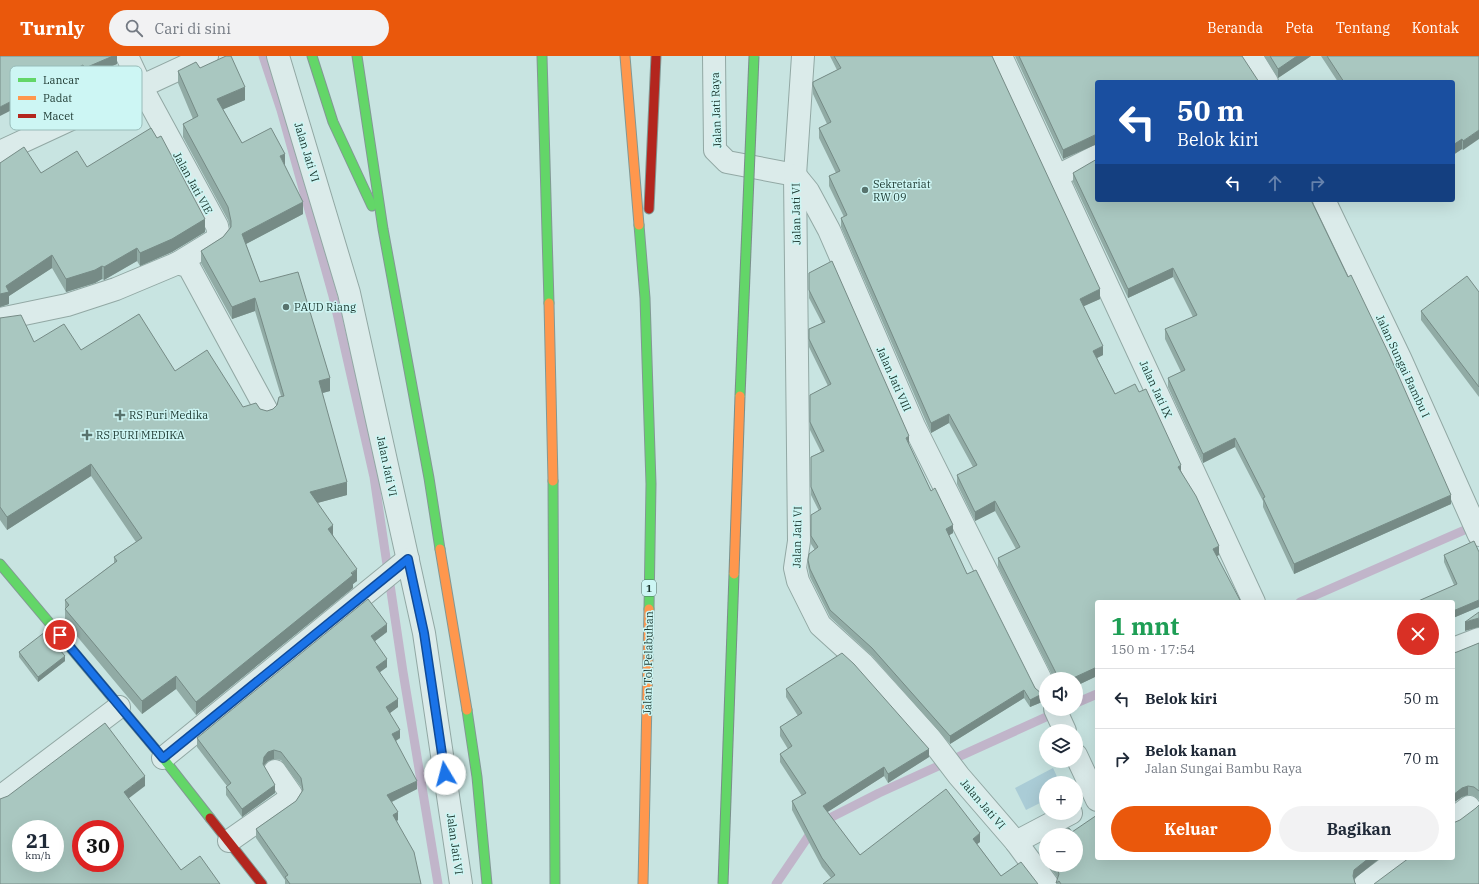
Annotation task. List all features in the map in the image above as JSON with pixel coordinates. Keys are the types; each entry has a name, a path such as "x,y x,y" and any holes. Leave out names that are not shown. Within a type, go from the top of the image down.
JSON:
{"main road":[{"path":"312,56 332,122 383,229"},
{"path":"357,56 383,229 429,478 451,624 465,698 477,777 487,884"},
{"path":"542,56 553,462 555,884"},
{"path":"625,56 644,298"},
{"path":"644,298 656,56"},
{"path":"723,884 754,56"},
{"name":"Jalan Tol Pelabuhan","path":"643,884 651,484 644,298"},
{"path":"0,564 163,758 262,884"}],"street":[{"path":"142,71 207,56"},
{"name":"Jalan Jati VI","path":"278,56 349,293 396,568 424,633 461,884"},
{"name":"Jalan Jati Raya","path":"714,56 715,150 726,162 795,175"},
{"path":"795,175 803,56"},
{"name":"Jalan Jati IX","path":"1001,56 1252,598"},
{"path":"1251,56 1259,80"},
{"name":"Jalan Jati VIE","path":"0,319 74,303 116,289 178,263 214,241 219,236 217,226 142,86"},
{"path":"0,152 38,130"},
{"path":"1057,176 1095,157"},
{"name":"Jalan Jati VI","path":"795,175 799,542 795,568 798,581 820,625 863,664 930,738 959,776 1016,842 1047,884"},
{"name":"Jalan Jati VIII","path":"795,175 808,191 829,230 914,426 1039,676"},
{"name":"Jalan Sungai Bambu I","path":"1325,202 1400,358 1479,534"},
{"path":"178,263 189,267 267,411"},
{"path":"163,758 396,568"},
{"path":"1455,648 1479,639"},
{"path":"0,797 119,707"},
{"path":"1082,768 1095,796"},
{"path":"229,841 289,799 291,794 275,771"},
{"path":"1083,807 1095,801"},
{"path":"1016,842 1058,820"},
{"path":"1365,884 1397,860"}],"shaded area":[{"path":"1053,768 1057,776 1039,776 1039,804 1026,810 1015,788"}],"building":[{"path":"0,56 113,56 90,66 10,66 10,102 0,107"},
{"path":"226,56 231,56 245,87 217,99 242,143 271,128 285,154 280,156 303,202 242,234 260,282 298,272 330,378 319,381 347,482 310,492 333,525 328,529 357,569 351,573 353,575 196,702 176,676 142,701 65,609 69,605 65,600 117,561 114,557 142,538 91,464 7,517 0,507 0,318 21,315 34,342 64,324 81,350 139,314 175,371 207,350 243,407 256,403 260,409 267,411 273,409 277,405 279,397 284,396 255,298 232,307 201,251 223,237 231,227 231,221 228,207 183,124 198,116 178,71 196,62 200,68"},
{"path":"834,56 992,56 1100,289 1080,299 1103,346 1093,351 1115,394 1135,384 1139,392 1146,389 1181,465 1178,467 1196,496 1219,546 1213,549 1240,600 1095,600 1095,668 1083,673 1083,672 1055,672 998,558 1020,547 995,501 975,512 957,475 977,465 949,414 931,423 841,218 847,215 829,176 840,171 819,128 831,122 813,85 813,82 841,68"},
{"path":"1019,56 1242,56 1258,80 1095,80 1095,135 1063,150"},
{"path":"1270,56 1297,56 1278,69"},
{"path":"1327,56 1479,56 1479,130 1463,141 1462,139 1455,144 1455,80 1343,80"},
{"path":"151,128 157,138 161,136 205,219 172,239 140,253 137,248 104,267 102,266 95,270 66,279 52,255 6,286 9,292 0,294 0,163 24,147 41,173 77,151 87,167"},
{"path":"1095,160 1095,202 1312,202 1348,277 1351,275 1389,354 1451,495 1294,564 1263,498 1265,497 1235,438 1203,454 1168,378 1185,370 1165,329 1197,315 1173,268 1128,289 1073,173"},
{"path":"832,261 909,436 906,438 931,491 935,488 953,525 946,529 967,574 976,570 1035,688 1039,691 1039,696 1030,700 1024,690 950,736 872,648 830,610 810,569 808,560 809,554 818,547 811,536 811,515 821,509 811,487 811,457 824,451 810,422 810,395 831,384 809,339 809,329 825,322 809,290 809,273"},
{"path":"1467,276 1479,292 1479,387 1421,311"},
{"path":"1474,541 1479,552 1479,600 1455,610 1455,600 1421,600 1457,584 1444,555"},
{"path":"368,599 387,624 371,636 387,659 376,667 398,699 386,707 400,730 392,734 417,781 387,795 398,812 393,815 414,852 421,884 290,884 285,877 288,875 256,829 296,801 303,790 301,778 281,752 274,750 268,752 264,757 263,764 275,785 242,809 226,787 231,783 197,738"},
{"path":"1479,612 1479,618 1465,622"},
{"path":"45,632 65,656 38,677 19,652"},
{"path":"1479,643 1479,791 1474,787 1468,786 1462,788 1455,793 1455,652"},
{"path":"842,653 854,664 929,749 888,774 884,767 823,806 860,855 946,789 980,833 973,839 1001,876 1021,862 1038,884 823,884 835,875 822,858 792,801 806,793 780,754 792,746 780,727 802,713 786,689"},
{"path":"105,723 145,776 124,792 181,870 200,856 220,884 0,884 0,799 8,796"},
{"path":"1479,805 1479,884 1374,884 1406,860 1455,860 1455,822"},
{"path":"1095,816 1095,860 1366,860 1354,870 1353,876 1356,884 1061,884 1059,881 1056,883 1058,872 1083,872 1083,828 1078,828"}],"waterway":[{"path":"263,56 281,110 333,296 374,477 403,672 438,884"},
{"path":"1305,600 1476,525"},
{"path":"1083,700 1095,695"},
{"path":"776,884 816,825 879,793 1048,716"}],"traffic: fast":[{"path":"312,56 333,122 372,206"},
{"path":"357,56 383,229 429,478 440,549"},
{"path":"542,56 549,303"},
{"path":"740,396 754,56"},
{"path":"639,225 645,298 651,484 649,609"},
{"path":"553,481 555,884"},
{"path":"0,564 163,758 210,818"},
{"path":"723,884 734,574"},
{"path":"467,710 477,777 487,884"}],"traffic: slow":[{"path":"625,56 639,225"},
{"path":"549,303 553,481"},
{"path":"734,574 740,396"},
{"path":"440,549 467,710"},
{"path":"643,884 649,609"}],"traffic: jam":[{"path":"649,209 656,56"},
{"path":"210,818 262,884"}],"place":[{"name":"Sekretariat RW 09","path":"865,190"},
{"name":"PAUD Riang","path":"286,307"},
{"name":"RS Puri Medika","path":"120,415"},
{"name":"RS PURI MEDIKA","path":"87,435"}],"route":[{"path":"60,635 163,758 408,559 424,633 445,774"}]}
